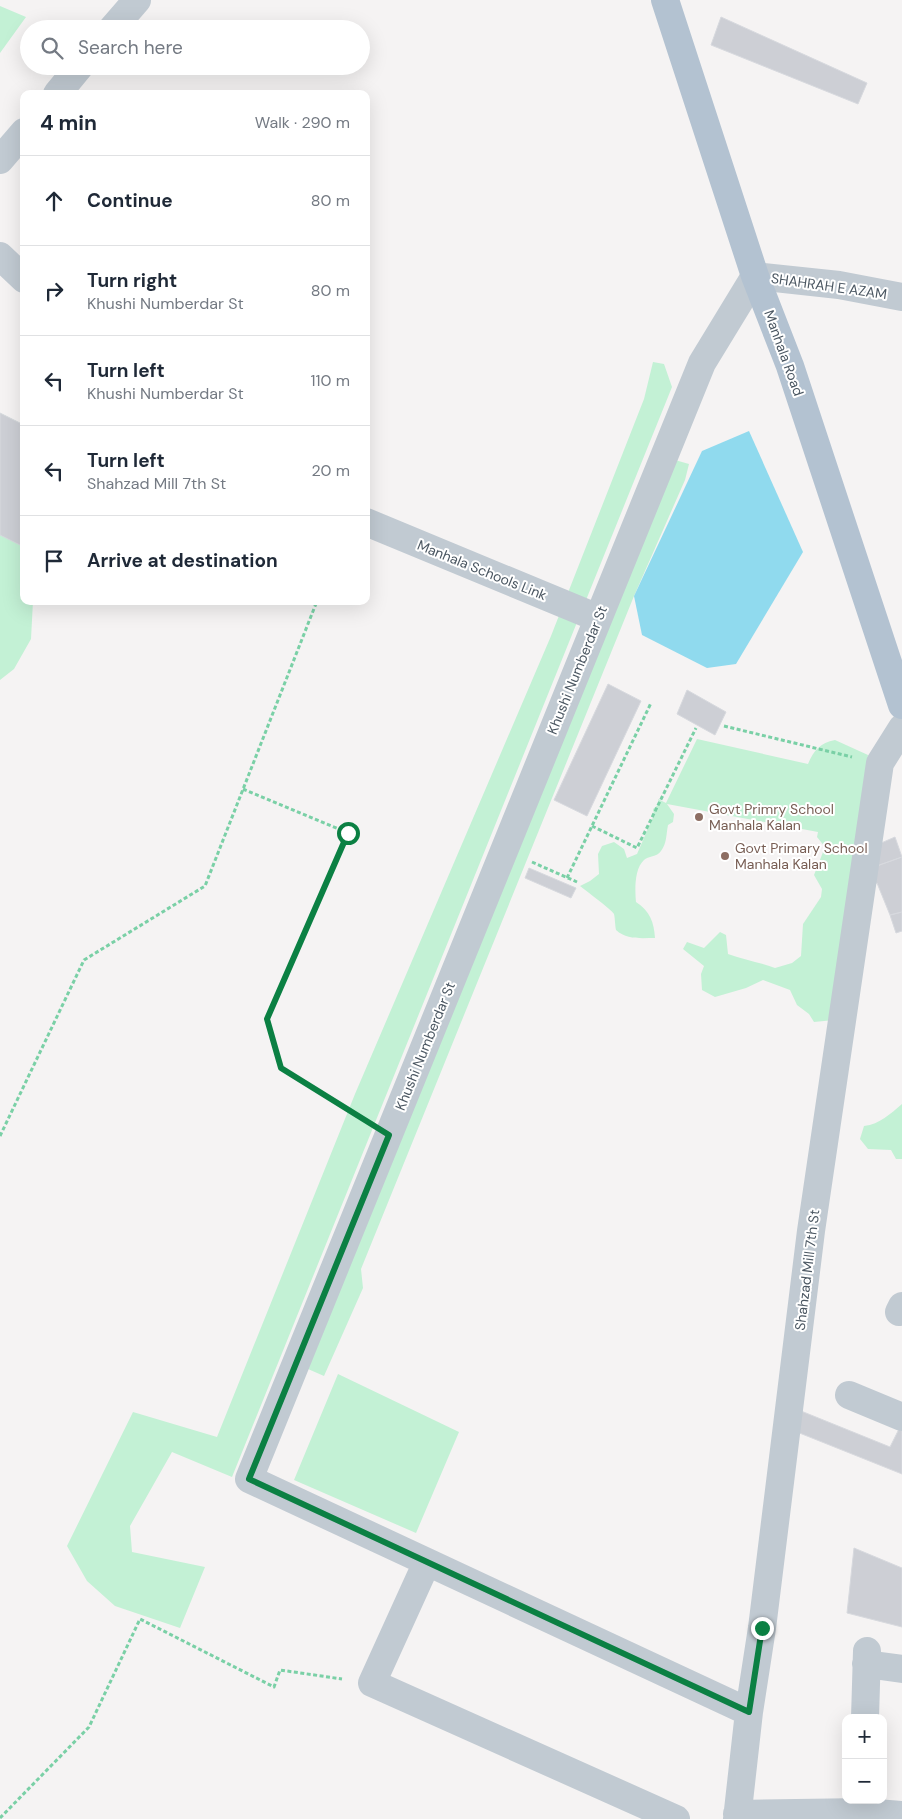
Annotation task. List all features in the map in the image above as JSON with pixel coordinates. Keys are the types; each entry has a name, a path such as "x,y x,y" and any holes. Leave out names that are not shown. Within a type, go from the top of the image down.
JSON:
{"main road":[{"name":"Manhala Road","path":"664,0 755,276 790,366 902,705"}],"street":[{"path":"120,20 137,0"},
{"path":"60,90 73,75"},
{"path":"0,160 20,137"},
{"path":"0,256 20,275"},
{"name":"SHAHRAH E AZAM","path":"755,276 839,285 902,297"},
{"name":"Khushi Numberdar St","path":"749,1712 249,1479 702,363 755,276"},
{"name":"Manhala Schools Link","path":"370,524 598,618"},
{"name":"Shahzad Mill 7th St","path":"737,1816 811,1231 880,763 902,728"},
{"path":"849,1394 902,1417"},
{"path":"427,1562 372,1684 676,1819"},
{"path":"865,1714 866,1658 902,1669"},
{"path":"737,1816 864,1806 902,1815"}],"path":[{"path":"0,1136 84,960 204,886 315,605"},
{"path":"567,878 651,703"},
{"path":"724,726 880,763"},
{"path":"592,826 637,848 696,728"},
{"path":"243,789 348,833 267,1019 281,1068 389,1135"},
{"path":"532,862 577,882"},
{"path":"0,1818 89,1727 140,1619 274,1687 280,1670 372,1684"}],"green space":[{"path":"0,6 26,17 24,20 20,20 20,25 0,53"},
{"path":"653,362 664,364 672,387 232,1477 172,1452 130,1526 132,1552 205,1567 180,1628 115,1606 87,1581 67,1546 133,1412 217,1437 355,1094 551,636 644,399"},
{"path":"0,413 20,423 20,605 33,605 31,639 14,669 0,680"},
{"path":"675,460 689,464 685,480 634,596 361,1269 363,1288 324,1376 308,1369"},
{"path":"697,739 808,764 818,748 825,743 835,740 868,755 834,1020 814,1022 809,1014 797,1005 790,990 763,980 746,988 715,997 702,990 701,974 704,966 683,949 687,942 704,948 720,932 726,935 728,954 740,958 775,968 792,963 801,956 803,924 821,897 822,889 814,875 825,847 817,837 818,832 667,804 674,814 673,822 668,825 663,848 659,853 646,859 641,864 636,880 636,902 645,909 650,917 654,927 655,938 634,938 620,933 616,930 614,914 580,886 599,874 598,854 602,846 614,842 624,849 627,858 637,854 654,815 653,809 659,804 658,799 666,803"},
{"path":"902,1104 902,1159 896,1159 891,1150 868,1149 860,1139 864,1126 880,1121"},
{"path":"338,1374 459,1432 416,1533 294,1480"}],"water":[{"path":"749,431 803,552 736,664 707,668 642,635 634,596 702,451"}],"building":[{"path":"721,17 867,83 858,104 711,45"},
{"path":"0,413 20,423 20,545 0,535"},
{"path":"608,684 641,701 587,816 554,800"},
{"path":"687,690 726,712 715,735 677,714"},
{"path":"895,837 902,857 871,868 872,847"},
{"path":"902,857 902,912 890,915 877,883 868,886 871,868"},
{"path":"529,868 576,888 571,898 525,878"},
{"path":"902,912 902,931 896,933 890,915"},
{"path":"801,1411 890,1447 902,1423 902,1474 797,1432"},
{"path":"854,1548 902,1568 902,1627 847,1613"}],"place":[{"name":"Govt Primry School Manhala Kalan","path":"699,817"},
{"name":"Govt Primary School Manhala Kalan","path":"725,856"}],"route":[{"path":"348,833 267,1019 281,1068 389,1135 249,1479 749,1712 762,1628"}]}
